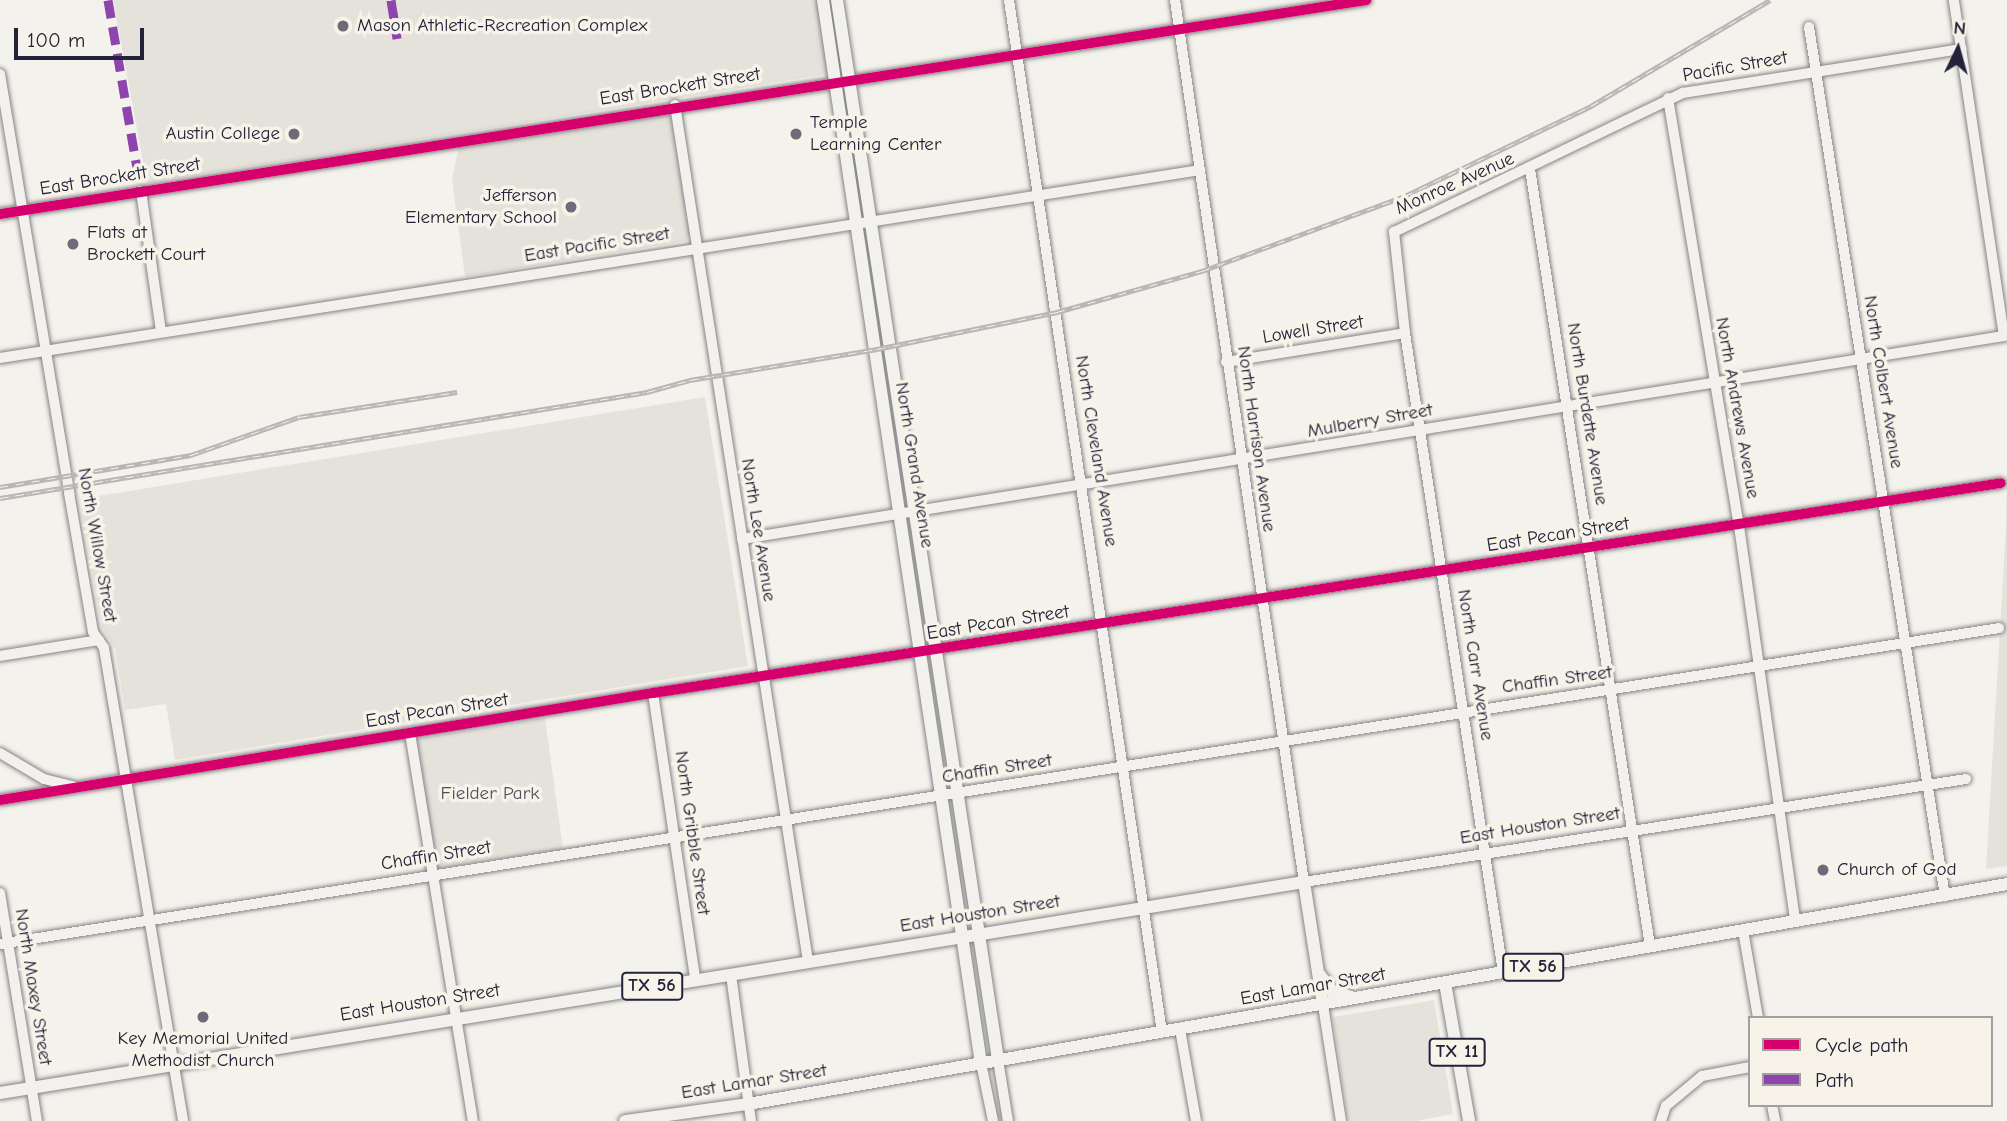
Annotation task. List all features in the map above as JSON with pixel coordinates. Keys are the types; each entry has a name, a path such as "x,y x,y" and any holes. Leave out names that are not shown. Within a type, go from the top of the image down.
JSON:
{"main road":[{"name":"North Grand Avenue","path":"823,0 842,81 908,512 936,651 998,1060"},
{"name":"North Grand Avenue","path":"837,0 842,81"},
{"name":"North Grand Avenue","path":"908,512 922,653 981,1063"},
{"name":"East Houston Street","path":"0,1093 173,1062 1304,882"},
{"path":"1304,882 1323,1005"},
{"name":"East Lamar Street","path":"625,1121 748,1104 2007,884"},
{"path":"1318,970 1332,991 1363,998"},
{"name":"TX 11","path":"1444,983 1469,1121"}],"street":[{"name":"North Cleveland Avenue","path":"1009,0 1126,766 1162,1032"},
{"name":"North Harrison Avenue","path":"1175,0 1304,882"},
{"name":"East Brockett Street","path":"0,214 675,105 1366,0"},
{"path":"1954,0 1962,49"},
{"name":"North Colbert Avenue","path":"1809,27 1945,895"},
{"name":"Pacific Street","path":"1530,169 1668,98 1701,88 1962,49"},
{"name":"Mulberry Street","path":"742,539 1241,461 2004,336 1962,49"},
{"name":"North Willow Street","path":"0,74 93,632 104,648 183,1121"},
{"name":"North Andrews Avenue","path":"1668,98 1739,526 1795,921"},
{"name":"North Lee Avenue","path":"675,105 807,961"},
{"name":"Monroe Avenue","path":"1394,232 1530,169"},
{"name":"North Burdette Avenue","path":"1530,169 1591,547 1650,946"},
{"name":"East Pacific Street","path":"0,358 1200,170"},
{"path":"141,191 161,332"},
{"name":"North Carr Avenue","path":"1394,232 1405,333 1503,972"},
{"name":"Lowell Street","path":"1226,362 1405,333"},
{"name":"East Pecan Street","path":"0,800 653,693 1105,625 2001,483"},
{"name":"Chaffin Street","path":"4,943 1999,628"},
{"path":"0,656 99,640"},
{"name":"North Gribble Street","path":"653,693 695,979"},
{"path":"410,733 453,1017 473,1121"},
{"path":"0,753 44,779 78,787"},
{"name":"East Houston Street","path":"1304,882 1966,779"},
{"name":"North Maxey Street","path":"0,893 4,943 37,1121"},
{"path":"1743,930 1758,1016"},
{"path":"731,975 751,1121"},
{"path":"1323,1005 1341,1121"},
{"path":"1180,1029 1196,1121"},
{"path":"998,1060 1008,1121"},
{"path":"981,1063 993,1121"},
{"path":"1661,1121 1666,1106 1702,1076 1748,1067"},
{"path":"987,1092 1003,1090"}],"shaded area":[{"name":"Austin College","path":"113,0 817,0 828,74 147,183"},
{"name":"Jefferson Elementary School","path":"670,111 690,234 686,241 465,277 452,179 459,146"},
{"path":"705,397 748,666 175,760 166,704 125,710 115,648 102,628 80,499"},
{"path":"2007,472 2007,866 1986,869 2006,526"},
{"name":"Fielder Park","path":"545,718 563,849 435,869 415,739"},
{"path":"1434,1000 1453,1114 1416,1121 1348,1121 1333,1017"}],"railway":[{"path":"0,498 647,392 690,380 877,349 1057,312 1202,271 1405,196 1591,106 1770,0"},
{"path":"0,487 191,455 299,417 457,392"}],"marked path":[{"path":"108,0 141,191"},
{"path":"391,0 397,39"}],"cycle path":[{"path":"0,214 1366,0"},
{"path":"0,800 653,693 2001,483"}],"place":[{"name":"Mason Athletic-Recreation Complex","path":"343,26"},
{"name":"Austin College","path":"294,134"},
{"name":"Temple Learning Center","path":"796,134"},
{"name":"Jefferson Elementary School","path":"571,207"},
{"name":"Flats at Brockett Court","path":"73,244"},
{"name":"Church of God","path":"1823,870"},
{"name":"Key Memorial United Methodist Church","path":"203,1017"}]}
